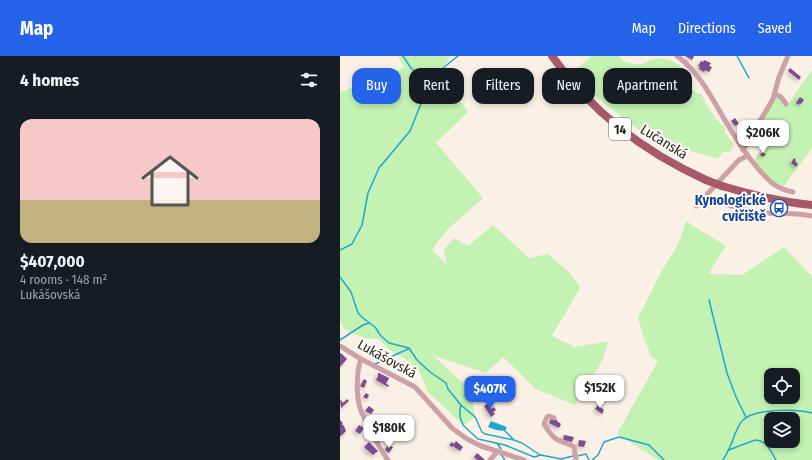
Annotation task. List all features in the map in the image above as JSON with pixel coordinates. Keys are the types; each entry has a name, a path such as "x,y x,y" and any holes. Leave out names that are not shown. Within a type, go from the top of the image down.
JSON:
{"main road":[{"name":"Lučanská","path":"552,56 572,82 598,110 622,131 664,159 684,170 722,186 776,200 812,205"}],"street":[{"path":"677,56 686,63 705,87 747,156 768,180 784,190 793,192"},
{"path":"743,150 775,94 788,56"},
{"path":"775,94 781,97 786,104"},
{"path":"696,206 739,160 747,156"},
{"path":"705,197 743,210 767,214 800,214 812,216"},
{"name":"Lukášovská","path":"340,346 361,359 415,387 452,428 468,440 481,446 524,460"},
{"path":"361,359 358,377 360,406 376,441 388,460"},
{"path":"554,418 549,416 547,417 544,424 556,438 574,447 576,460"},
{"path":"490,460 498,451"}],"green space":[{"path":"398,56 451,56 442,68 409,68 409,104 462,104 468,112 436,143 483,198 447,230 432,250 447,265 444,249 454,238 468,246 493,225 529,258 548,254 570,273 580,288 552,336 575,347 609,341 602,361 575,405 536,389 503,357 486,373 434,356 466,386 472,397 475,417 463,425 428,392 419,371 404,358 395,354 378,339 363,338 344,329 340,320 340,92 352,88 352,104 401,104 401,69 404,68"},
{"path":"592,56 619,56 625,62 634,64 642,64 653,60 663,59 673,61 682,68 603,68 603,103 595,95 595,68 577,68"},
{"path":"812,70 812,148 784,186 779,185 771,180 754,161 763,145 752,139 774,99 781,99 786,107"},
{"path":"692,90 701,94 714,116 725,127 725,133 734,144 730,152 723,152 717,158 658,143 605,104 692,104"},
{"path":"686,221 726,246 709,274 742,275 784,247 812,277 812,460 658,460 617,434 658,361 651,356 638,318 662,270 681,237"}],"water":[{"path":"491,421 507,427 505,431 488,427"}],"building":[{"path":"685,56 694,56 692,60"},
{"path":"704,60 711,63 709,66 712,67 709,72 705,70 704,72 699,69 700,67 698,66 701,61 703,62"},
{"path":"790,68 801,77 799,80 788,71"},
{"path":"800,97 804,100 799,105 796,103"},
{"path":"735,118 739,124 735,126 731,121"},
{"path":"762,152 766,154 763,157 760,155"},
{"path":"794,158 798,164 796,167 791,163"},
{"path":"341,353 347,359 340,367 340,354"},
{"path":"378,373 389,378 386,384 389,385 388,387 376,380"},
{"path":"364,379 367,381 364,388 360,386"},
{"path":"366,393 369,395 367,399 363,397"},
{"path":"340,399 343,403 347,399 349,401 341,408"},
{"path":"487,404 491,409 494,407 496,410 493,412 495,414 491,417 484,406"},
{"path":"598,405 604,410 602,414 595,409"},
{"path":"369,406 374,410 371,414 365,411"},
{"path":"551,418 557,420 561,424 559,428 549,423"},
{"path":"340,420 346,431 341,436 340,435"},
{"path":"359,425 364,428 360,434 355,431"},
{"path":"564,435 574,437 572,442 563,440"},
{"path":"579,440 586,441 584,447 578,446"},
{"path":"456,441 463,447 460,451 449,445 452,442 454,444"},
{"path":"369,442 378,451 373,455 364,447"},
{"path":"388,445 393,447 389,453 385,450"},
{"path":"477,453 485,460 476,459 474,457"}],"waterway":[{"path":"403,56 411,68"},
{"path":"340,250 352,244 362,225 368,193 379,168 410,131 429,84 438,72 458,56"},
{"path":"737,56 749,78"},
{"path":"340,277 351,292 358,313 375,327 381,336 389,343 409,348 417,360 430,372 446,383 448,389 461,405 460,417 463,425 478,439 505,445 534,457 541,455 561,459 573,456"},
{"path":"709,300 727,373 736,397 746,417"},
{"path":"340,340 363,325 369,323"},
{"path":"375,364 408,349"},
{"path":"461,405 475,417 482,432 485,434 522,443 540,455"},
{"path":"723,460 740,424 748,417 765,412 786,410 812,413"},
{"path":"505,431 513,439"},
{"path":"592,460 598,455 604,442 619,437 649,445 664,460"},
{"path":"729,450 756,440 766,444 776,460"},
{"path":"497,443 501,449"},
{"path":"500,454 504,460"},
{"path":"577,456 586,454 589,460"}],"place":[{"name":"Kynologické cvičiště","path":"779,208"}]}
